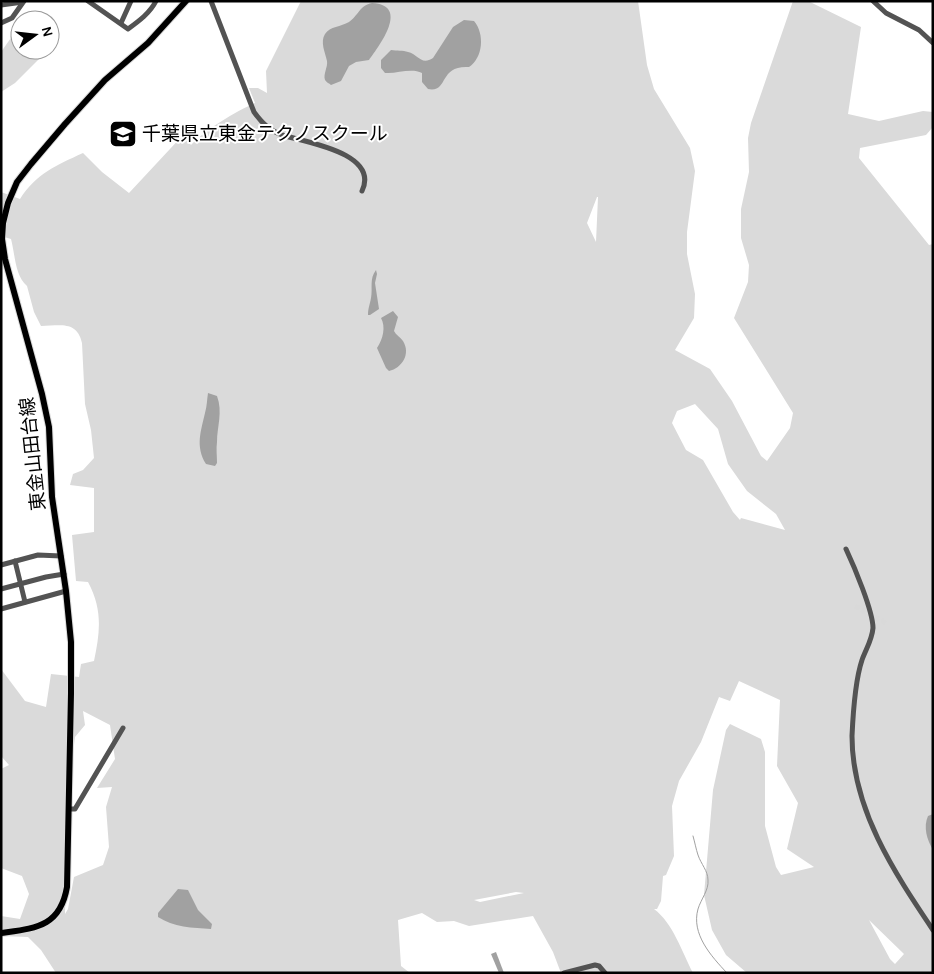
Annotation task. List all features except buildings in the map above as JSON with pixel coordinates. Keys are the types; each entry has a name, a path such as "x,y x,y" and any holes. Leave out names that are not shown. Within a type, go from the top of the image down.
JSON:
{"main road":[{"name":"東金山田台線","path":"1,934 33,928 48,922 60,909 65,898 67,887 69,809 71,651 64,574 52,497 49,427 42,394 10,279 2,240 3,222 8,203 18,182 31,164 105,80 148,43 186,1"}],"street":[{"path":"88,1 128,28 142,18 156,1"},
{"path":"121,23 131,1"},
{"path":"211,1 254,112 260,121 274,132 342,153 356,160 363,170 365,178 362,191"},
{"path":"873,1 886,13 919,30 933,43"},
{"path":"1,5 24,2"},
{"path":"1,23 12,18 24,2"},
{"path":"846,549 867,600 872,619 871,641 862,661 852,736 854,762 861,797 870,822 885,853 906,891 933,930"},
{"path":"1,565 38,555 61,556"},
{"path":"15,561 25,602"},
{"path":"1,589 64,574"},
{"path":"1,609 66,591"},
{"path":"69,809 75,809 123,728"},
{"path":"564,973 599,966 605,973"}],"shaded area":[{"path":"301,1 638,1 647,65 654,89 690,148 695,171 687,232 687,254 695,294 694,318 675,350 710,369 732,401 761,456 767,461 790,428 793,413 734,318 748,282 749,265 741,238 741,209 749,172 748,138 751,123 793,1 808,1 861,27 848,114 879,121 923,111 933,112 933,127 926,135 860,148 859,158 929,245 933,244 933,973 747,973 726,955 712,930 704,895 713,790 726,730 730,724 761,739 765,752 765,826 776,867 781,875 814,867 787,849 798,803 777,766 780,700 739,681 730,701 719,697 701,742 679,781 672,806 674,856 666,875 663,876 661,901 657,909 654,909 672,930 693,973 561,973 553,952 533,916 469,926 454,921 437,922 422,913 398,920 401,966 410,973 56,973 41,950 28,937 1,936 1,916 20,919 29,894 22,876 1,868 1,769 9,765 1,756 1,669 25,701 46,707 51,674 79,677 81,664 94,661 99,621 96,602 88,582 76,581 72,535 94,532 94,488 70,485 73,474 83,470 94,458 91,430 85,404 82,343 80,336 72,328 61,325 41,326 34,312 27,286 20,277 11,239 1,236 1,192 20,199 40,176 55,166 83,153 102,172 129,193 183,135 191,145 221,121 255,103 249,88 258,88 267,93 266,71","holes":["597,197 598,197 596,242 587,223","695,404 718,429 728,464 747,491 776,514 785,530 741,518 740,520 733,512 703,460 686,450 672,423 677,411","83,711 110,725 115,759 97,788 112,787 106,807 109,847 103,865 74,877 68,909 65,914 67,803 75,737 85,725","516,892 524,893 480,902 474,900","869,920 904,954 895,964 890,959"]},
{"path":"372,3 383,5 389,11 391,18 385,36 369,60 356,62 349,66 341,81 331,85 325,78 327,63 323,44 325,34 330,29 346,24 362,8"},
{"path":"464,20 474,21 478,26 481,39 480,52 474,63 469,67 452,70 439,87 428,89 422,82 422,73 410,71 385,73 381,68 381,60 391,50 406,51 425,61 433,58 453,27"},
{"path":"10,39 10,60 38,60 15,83 1,92 1,52"},
{"path":"376,270 375,283 379,309 368,315 372,294 372,280"},
{"path":"393,311 398,317 394,331 403,341 406,355 398,367 389,371 377,348 383,333 381,318"},
{"path":"208,393 217,396 220,408 217,463 215,466 206,464 200,445"},
{"path":"933,814 933,850 927,838 926,829 928,816"},
{"path":"178,889 188,890 198,910 212,924 211,929 177,925 158,917 158,913"},
{"path":"496,952 504,973 499,973 491,954"}],"waterway":[{"path":"693,836 708,880 706,891 698,909 697,927 709,952 727,973"}],"tunnel":[{"path":"855,606 886,623"}],"place":[{"name":"千葉県立東金テクノスクール","path":"123,134"}]}
